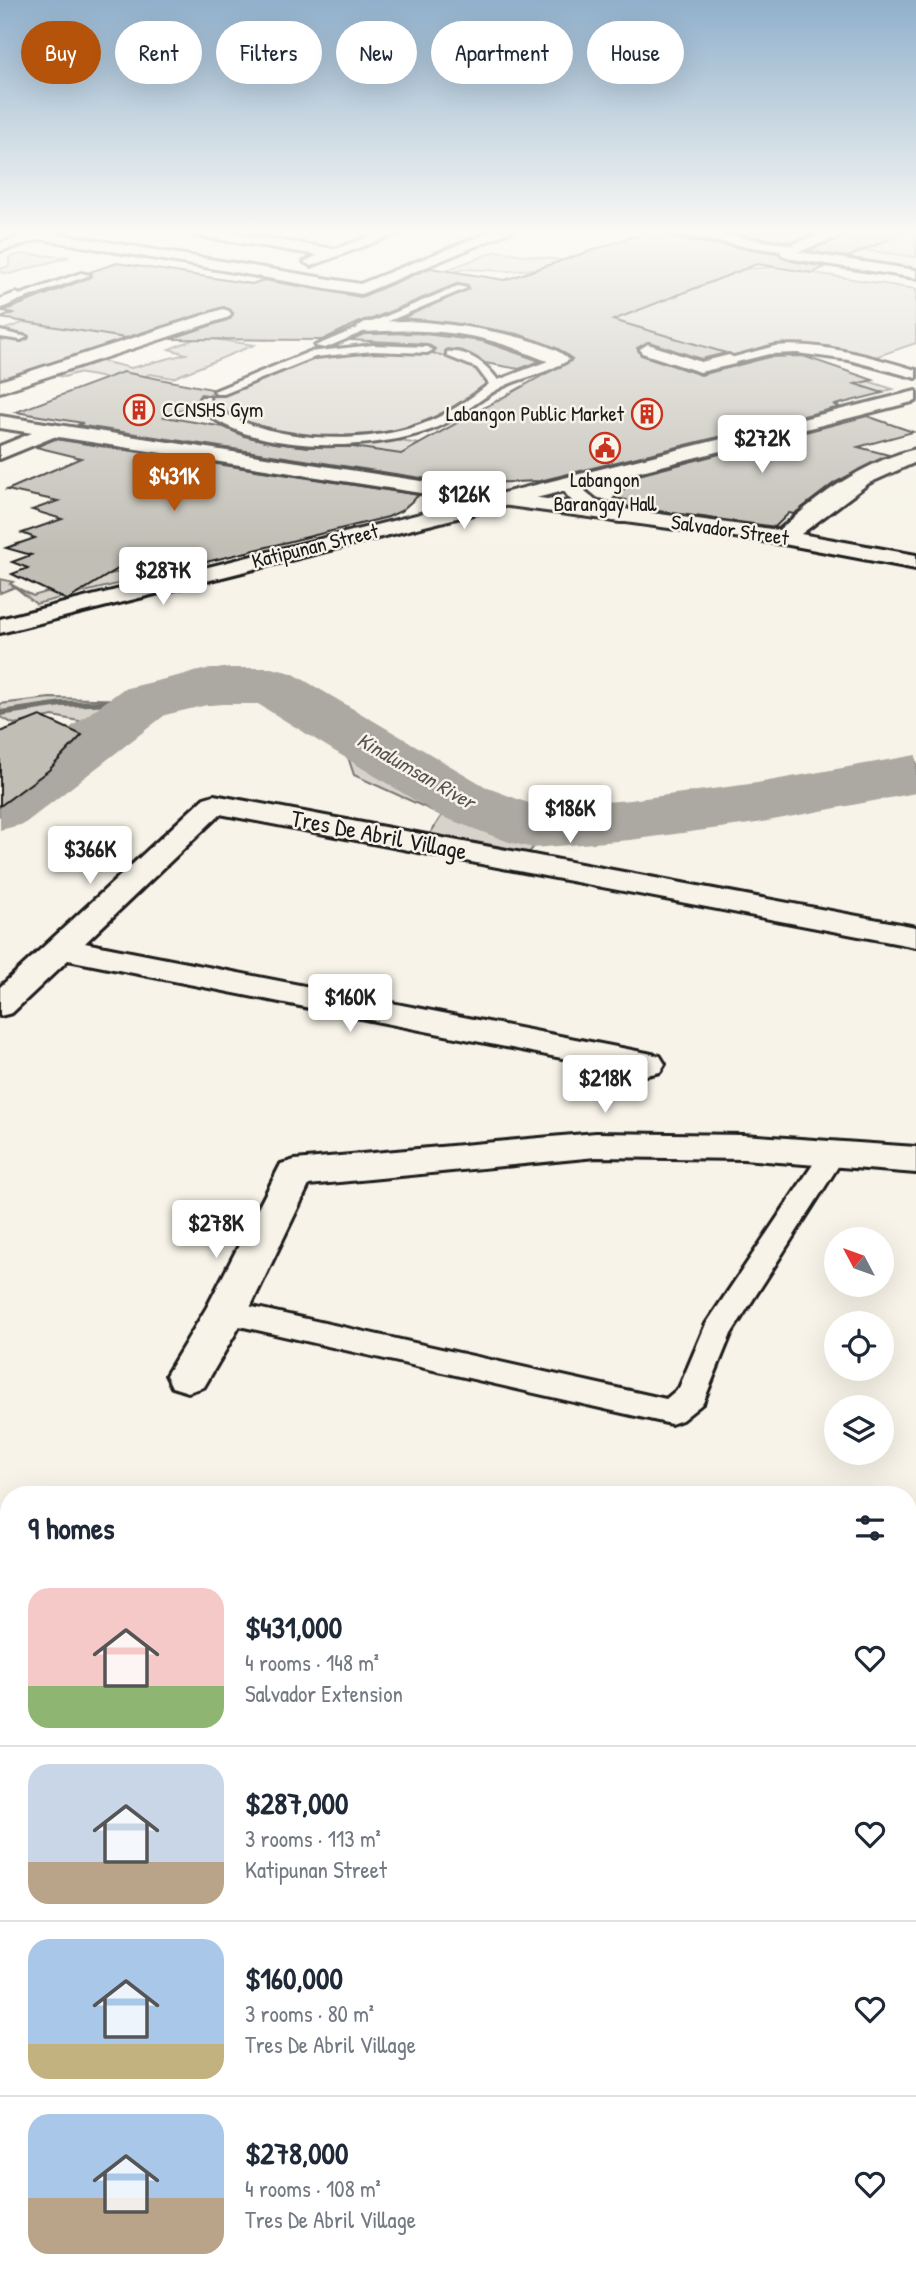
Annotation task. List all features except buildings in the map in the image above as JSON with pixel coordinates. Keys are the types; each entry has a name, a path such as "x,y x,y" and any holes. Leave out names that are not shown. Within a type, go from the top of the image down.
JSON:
{"street":[{"path":"0,387 151,338"},
{"path":"498,338 560,360"},
{"path":"648,349 700,367 729,360"},
{"name":"Katipunan Street","path":"0,626 916,396"},
{"name":"Salvador Street","path":"0,422 502,499 784,537 916,562"},
{"path":"0,453 54,430"},
{"path":"784,537 828,500 871,473 916,455"},
{"path":"871,473 905,479"},
{"path":"584,479 573,490 579,499 624,516"},
{"path":"413,485 424,490 433,499 431,508 416,521"},
{"name":"Tres De Abril Village","path":"0,1006 214,804 916,937"},
{"path":"63,949 647,1065"},
{"path":"188,1375 226,1312 295,1173 596,1145 743,1147 916,1160"}],"lane":[{"path":"313,354 318,348 341,338"},
{"path":"355,338 353,341 373,348"},
{"path":"220,391 313,354 373,348 427,350"},
{"path":"729,360 784,349 881,363 916,374"},
{"path":"450,354 505,370 540,368"},
{"path":"881,363 904,356"},
{"path":"205,400 203,404 212,414 240,427 281,436 331,440 384,439 420,429 475,402 496,386 560,360"},
{"path":"481,365 496,386"},
{"path":"244,460 281,436"},
{"path":"226,1312 671,1412 692,1395 717,1332 833,1154"}],"shaded area":[{"path":"0,338 142,338 0,382"},
{"path":"197,338 254,345 173,378 150,374 130,382 77,373 64,377 49,374 97,360 131,368 186,354 169,349"},
{"path":"312,338 340,338 333,341"},
{"path":"504,338 541,338 614,359 651,348 618,338 916,338 916,343 875,357 774,346 725,359 821,392 868,381 893,389 754,423 790,402 650,353 613,361 529,338 515,341"},
{"path":"355,349 419,349 450,353 479,364 496,385 450,415 388,439 420,444 386,467 261,450 280,437 239,427 205,400 289,361"},
{"path":"170,564 178,569 36,604 15,587 0,593 0,579 13,582 10,584 33,596 109,574"},
{"path":"286,678 400,739 402,761 463,796 522,816 576,819 789,790 916,762 916,783 831,798 725,826 540,840 525,857 426,840 442,815 354,775 348,757 264,701 161,706 130,730 118,728 0,815 0,806 49,770 82,735 110,727 53,716 14,724 0,717 0,704 50,698 138,700 207,684 268,684"}],"waterway":[{"name":"Kinalumsan River","path":"0,810 144,702 211,686 271,686 464,802 533,828 630,820 757,803 916,774"},
{"path":"0,713 62,704 144,702"}],"place":[{"name":"CCNSHS Gym","path":"139,410"},
{"name":"Labangon Public Market","path":"647,414"},
{"name":"Labangon Barangay Hall","path":"605,448"}]}
